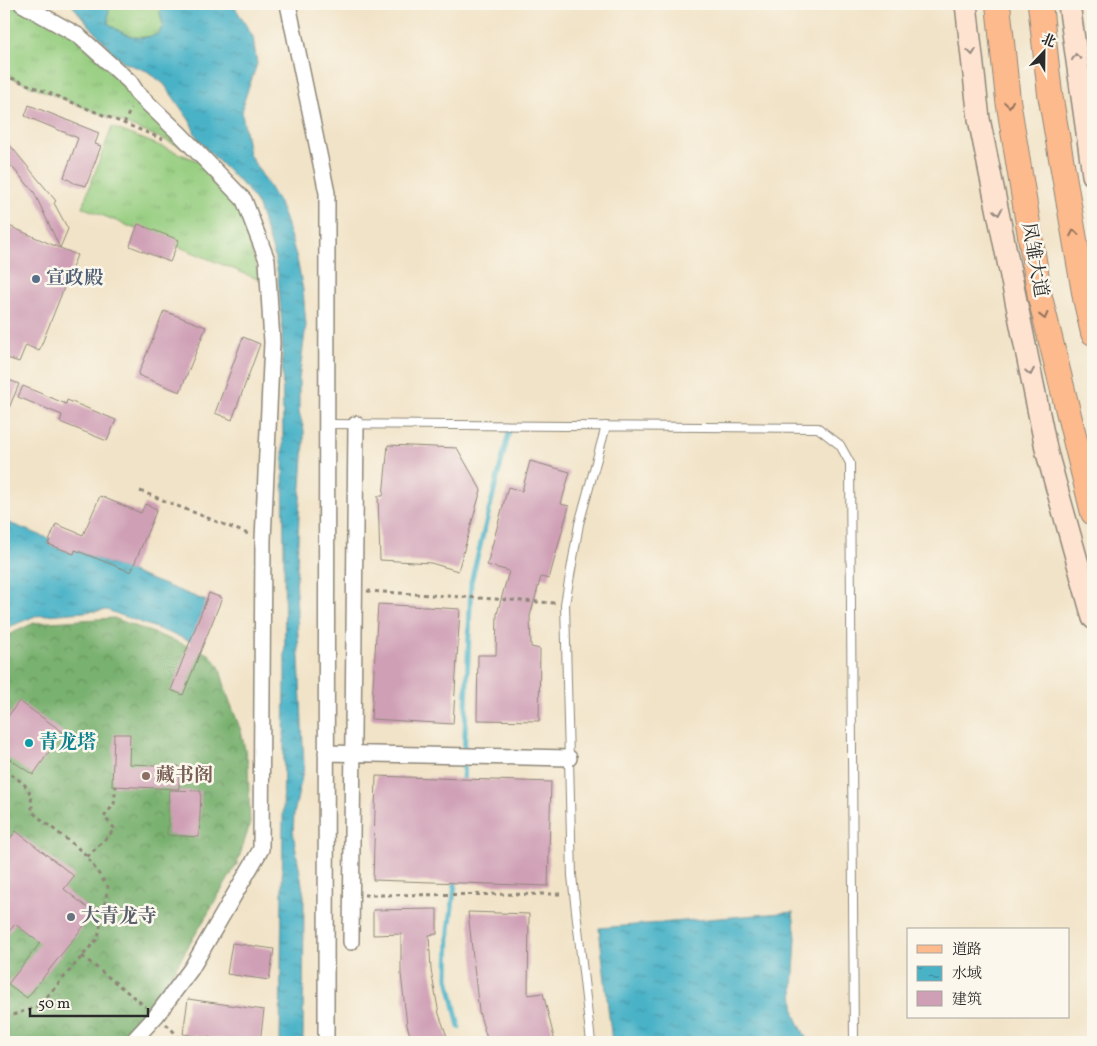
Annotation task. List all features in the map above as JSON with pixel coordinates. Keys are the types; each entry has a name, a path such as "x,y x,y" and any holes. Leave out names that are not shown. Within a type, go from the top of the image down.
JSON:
{"main road":[{"name":"凤雏大道","path":"998,4 1008,100 1040,298 1093,513"},
{"path":"1040,4 1050,94 1085,298 1093,332"}],"street":[{"path":"22,4 79,36 130,82 137,93 244,200 267,260 272,342 263,540 261,849 191,969 156,1016 132,1042"},
{"path":"288,4 326,194 326,1042"},
{"path":"966,4 981,129 1047,453 1093,618"},
{"path":"1068,7 1093,175"},
{"path":"351,942 356,424"},
{"path":"1074,550 1093,584"},
{"path":"326,753 569,758"}],"lane":[{"path":"327,424 818,428 840,445 850,463 854,1042"},
{"path":"591,1042 572,876 565,604 579,524 606,426"}],"path":[{"path":"4,74 166,141"},
{"path":"140,491 263,540"},
{"path":"354,590 565,604"},
{"path":"4,765 9,758"},
{"path":"4,770 29,787 32,799 32,812 84,853 108,887 98,938 39,1006 4,1018"},
{"path":"87,857 115,828 104,817 114,804 116,786"},
{"path":"351,895 574,894"},
{"path":"82,956 156,1016 177,1035 178,1042"}],"green space":[{"path":"4,4 22,4 79,36 200,154 4,75"},
{"path":"106,4 163,4 160,12 163,26 158,34 151,36 137,37 126,34 108,23 109,12"},
{"path":"112,127 201,162 240,211 260,280 82,207"},
{"path":"114,618 209,654 219,666 241,731 248,764 250,824 237,864 158,997 142,1022 124,1042 4,1042 4,637 34,623"}],"water":[{"path":"71,4 106,4 109,6 108,23 126,34 144,37 158,34 163,26 160,12 163,4 233,4 253,37 257,64 244,101 242,113 249,154 278,201 286,222 297,259 303,290 306,325 299,379 299,412 304,430 304,443 296,592 304,767 294,814 293,833 304,896 303,1042 280,1042 285,673 282,327 278,275 274,254 258,206 247,189 197,138 190,121 164,84 147,71 125,63 115,55"},
{"path":"4,521 50,539 48,544 73,554 75,550 206,601 191,641 107,610 35,616 4,629"},
{"path":"793,912 796,938 793,990 795,1015 808,1042 612,1042 599,928"}],"building":[{"path":"29,105 99,133 95,144 101,146 86,186 74,183 64,177 78,138 25,116"},
{"path":"4,138 56,201 54,203 68,229 60,248 34,192 4,158"},
{"path":"138,224 179,240 170,262 130,246"},
{"name":"宣政殿","path":"9,226 77,255 39,351 26,345 19,362 4,357 4,240"},
{"path":"164,311 206,327 180,392 138,375"},
{"path":"243,337 260,344 232,420 215,413"},
{"path":"4,378 19,384 4,420"},
{"path":"23,386 66,404 67,400 116,420 107,441 60,422 62,415 18,397"},
{"path":"388,445 457,448 481,490 458,571 431,563 380,560 378,496 383,496"},
{"path":"530,461 570,472 561,504 569,506 549,579 541,577 530,616 531,647 540,649 539,721 477,720 478,655 496,655 497,614 509,571 487,565 508,487 522,491"},
{"path":"100,496 141,513 145,504 157,509 131,572 75,550 74,554 48,544 56,524 83,535"},
{"path":"209,593 222,598 183,695 171,690"},
{"path":"378,604 460,609 453,724 371,719"},
{"name":"青龙塔","path":"19,701 63,732 33,775 4,755 4,722"},
{"path":"114,734 130,734 129,764 179,766 179,789 112,786"},
{"path":"376,776 551,782 548,886 373,880"},
{"path":"169,790 201,791 199,837 167,835"},
{"name":"大青龙寺","path":"16,831 74,876 64,889 94,913 27,998 8,984 40,943 15,924 4,938 4,846"},
{"path":"437,909 437,934 429,935 431,970 439,1014 449,1042 412,1042 407,1025 401,974 401,934 373,935 373,910"},
{"path":"468,912 529,914 528,995 543,993 555,1042 488,1042 479,1012"},
{"path":"232,943 274,949 269,980 227,974"},
{"path":"188,999 264,1010 260,1042 244,1042 183,1034"}],"waterway":[{"path":"463,784 471,582 509,432"},
{"path":"456,877 449,930 448,978 459,1027"}],"place":[{"name":"宣政殿","path":"36,279"},
{"name":"青龙塔","path":"29,743"},
{"name":"藏书阁","path":"146,776"},
{"name":"大青龙寺","path":"71,917"}]}
